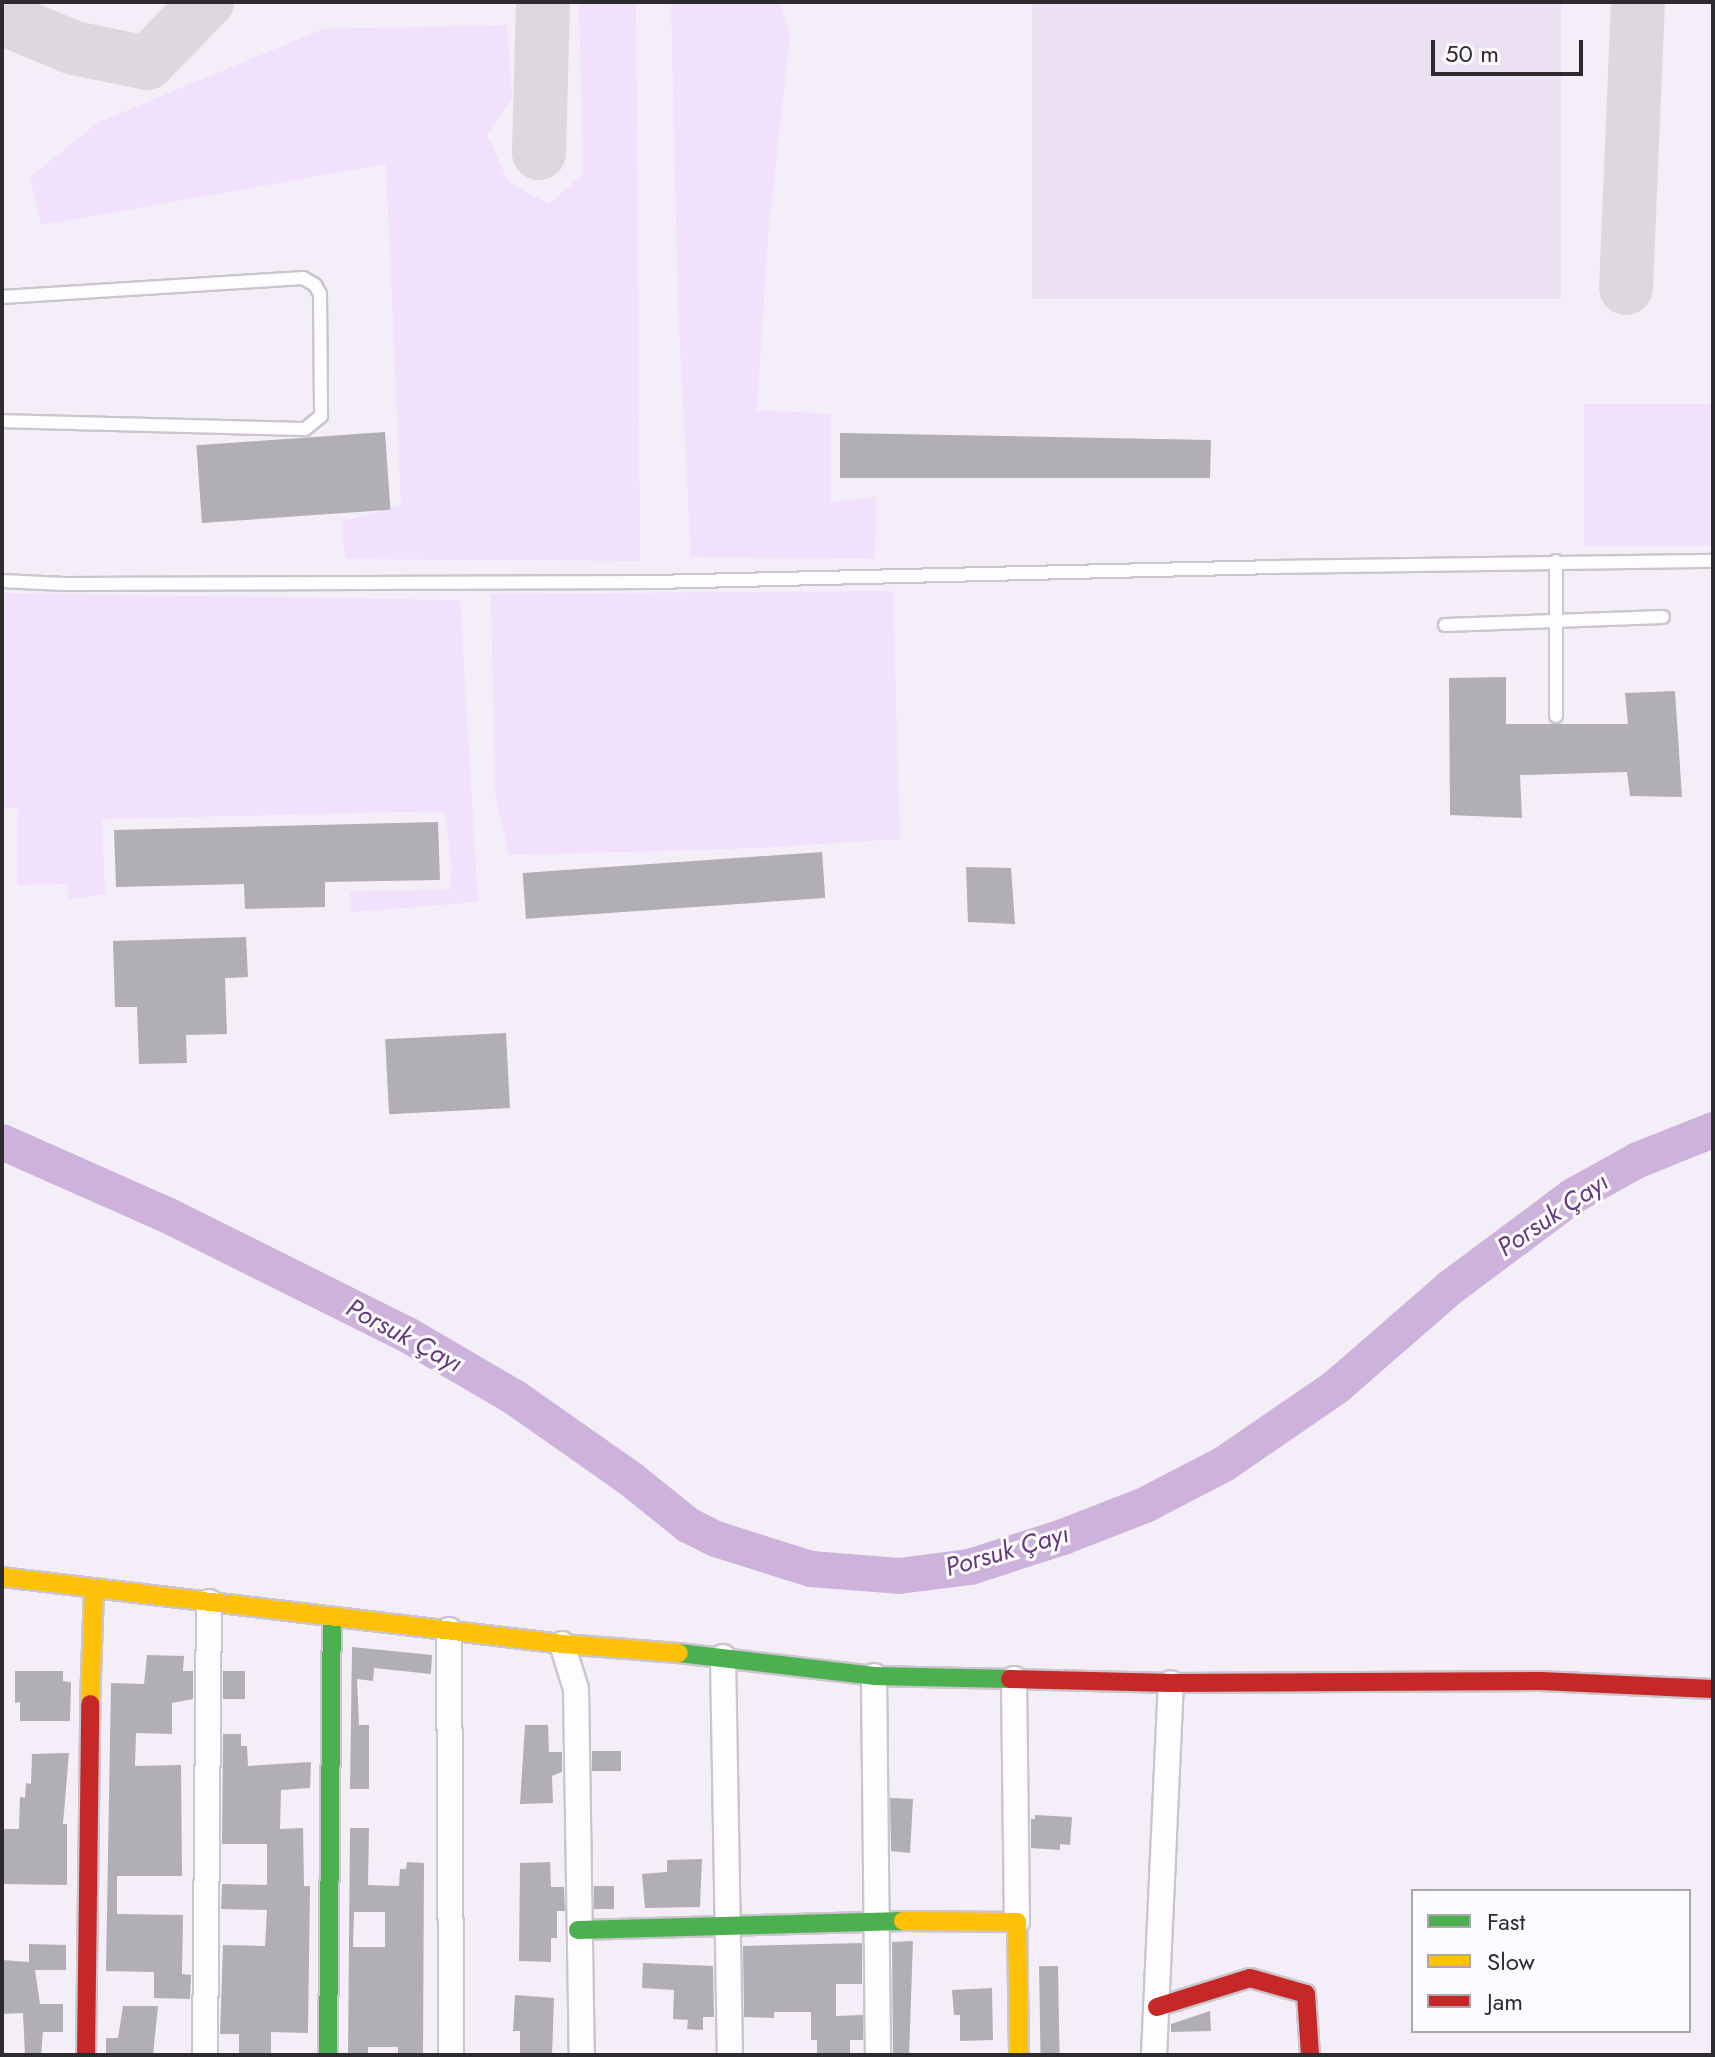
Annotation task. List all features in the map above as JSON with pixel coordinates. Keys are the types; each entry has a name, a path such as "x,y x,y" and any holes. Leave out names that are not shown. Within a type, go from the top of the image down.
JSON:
{"street":[{"path":"2,1577 562,1644 723,1657 874,1676 1171,1683 1541,1681 1713,1689"},
{"path":"86,2055 87,1807 94,1590"},
{"path":"205,2055 209,1602"},
{"path":"328,2055 332,1617"},
{"path":"449,1630 451,2055"},
{"path":"562,1644 576,1689 582,2055"},
{"path":"723,1657 730,2055"},
{"path":"874,1676 878,2055"},
{"path":"1014,1679 1019,2055"},
{"path":"1154,2055 1171,1683"},
{"path":"578,1930 876,1922 1017,1922"},
{"path":"1157,2007 1250,1978 1306,1994 1310,2055"}],"lane":[{"path":"2,297 303,278 315,285 320,294 321,416 305,429 2,421"},
{"path":"2,581 64,584 654,582 1556,561 1713,561"},
{"path":"1556,561 1556,716"},
{"path":"1445,625 1663,617"}],"shaded area":[{"path":"579,2 636,2 640,561 345,559 342,522 401,505 386,164 41,225 30,177 99,122 323,29 507,25 512,97 487,134 508,182 548,204 583,175"},
{"path":"671,2 780,2 790,34 768,237 757,410 831,414 830,502 876,497 875,559 691,557 678,306"},
{"path":"1032,2 1561,2 1561,299 1032,299"},
{"path":"1584,404 1713,404 1713,546 1584,546"},
{"path":"893,591 900,839 760,848 509,855 495,793 491,594"},
{"path":"2,593 460,600 478,902 351,912 350,891 450,890 452,868 444,811 102,819 105,894 69,899 68,884 17,885 18,808 2,808"}],"building":[{"path":"385,432 390,510 202,523 196,445"},
{"path":"840,433 1211,440 1210,478 840,478"},
{"path":"1506,677 1506,724 1628,724 1625,693 1675,691 1682,797 1630,796 1627,772 1520,775 1522,818 1450,815 1449,678"},
{"path":"438,822 440,880 325,882 325,907 245,909 244,884 116,887 114,830"},
{"path":"822,852 825,898 526,919 523,873"},
{"path":"966,867 1011,868 1015,924 968,922"},
{"path":"246,937 248,977 225,978 227,1034 186,1035 187,1063 139,1064 137,1007 115,1007 113,941"},
{"path":"506,1033 510,1108 389,1114 385,1039"},
{"path":"352,1647 432,1655 431,1674 374,1668 373,1681 357,1679 359,1725 369,1725 369,1789 350,1789"},
{"path":"147,1655 184,1656 183,1671 193,1671 193,1699 172,1703 172,1734 136,1733 135,1766 181,1765 182,1876 117,1876 117,1914 183,1915 182,1974 191,1975 190,1999 154,1998 154,1972 106,1971 111,1683 144,1684"},
{"path":"15,1671 63,1671 63,1681 71,1682 70,1721 20,1721 20,1702 15,1703"},
{"path":"223,1671 245,1671 245,1699 223,1699"},
{"path":"525,1725 548,1725 549,1752 562,1752 562,1772 552,1776 553,1803 520,1804"},
{"path":"223,1734 241,1734 241,1746 247,1746 248,1766 311,1762 310,1788 281,1790 280,1829 303,1828 304,1886 310,1886 308,2033 271,2032 271,2055 239,2055 239,2034 220,2034 223,1945 265,1946 267,1910 221,1909 222,1884 267,1885 267,1844 222,1844"},
{"path":"592,1751 621,1751 621,1771 592,1771"},
{"path":"69,1753 63,1824 67,1824 67,1885 2,1884 2,1829 19,1829 20,1797 25,1798 26,1783 31,1784 32,1754"},
{"path":"890,1798 913,1799 910,1853 891,1851"},
{"path":"1035,1815 1072,1817 1070,1845 1060,1844 1060,1850 1031,1848 1031,1819 1035,1819"},
{"path":"350,1828 369,1828 368,1885 399,1886 400,1869 406,1869 407,1862 424,1863 423,2055 398,2055 398,2047 368,2047 368,2055 348,2055","holes":["354,1912 385,1912 385,1947 353,1947"]},
{"path":"702,1859 700,1907 645,1908 642,1874 667,1872 667,1860"},
{"path":"550,1862 551,1887 564,1887 565,1911 557,1911 557,1938 551,1938 551,1962 519,1961 520,1863"},
{"path":"594,1886 614,1886 614,1909 594,1909"},
{"path":"913,1941 909,2055 893,2055 892,1942"},
{"path":"862,1943 862,1984 836,1984 836,2016 863,2015 863,2040 850,2040 850,2055 817,2055 817,2040 811,2040 811,2012 774,2012 774,2018 744,2017 743,1946"},
{"path":"29,1944 66,1945 66,1970 35,1970 40,2004 63,2004 63,2032 43,2032 41,2055 25,2055 23,2013 2,2014 2,1960 29,1962"},
{"path":"643,1963 713,1966 714,2017 703,2017 703,2030 687,2029 688,2020 673,2019 674,1990 642,1988"},
{"path":"1039,1966 1058,1966 1060,2055 1041,2055"},
{"path":"992,1988 993,2040 960,2041 960,2015 954,2015 952,1990"},
{"path":"515,1995 554,1998 552,2055 520,2055 520,2031 513,2031"},
{"path":"123,2006 158,2006 153,2055 106,2055 106,2038 118,2038"},
{"path":"1210,2011 1211,2031 1171,2032 1171,2024"}],"waterway":[{"name":"Porsuk Çayı","path":"2,1142 169,1216 406,1334 514,1397 632,1480 688,1525 716,1539 811,1569 899,1576 970,1567 1063,1537 1145,1505 1224,1464 1336,1387 1451,1287 1573,1196 1638,1160 1713,1130"}],"taxiway":[{"path":"2,18 74,48 147,63 207,2"},
{"path":"539,153 543,2"},
{"path":"1626,288 1638,2"}],"traffic: fast":[{"path":"328,2055 332,1617"},
{"path":"679,1653 874,1676 1010,1679"},
{"path":"578,1930 903,1921"}],"traffic: slow":[{"path":"2,1577 562,1644 679,1653"},
{"path":"90,1704 94,1590"},
{"path":"903,1921 1017,1922 1019,2055"}],"traffic: jam":[{"path":"1010,1679 1171,1683 1541,1681 1713,1689"},
{"path":"86,2055 90,1704"},
{"path":"1157,2007 1250,1978 1306,1994 1310,2055"}]}
